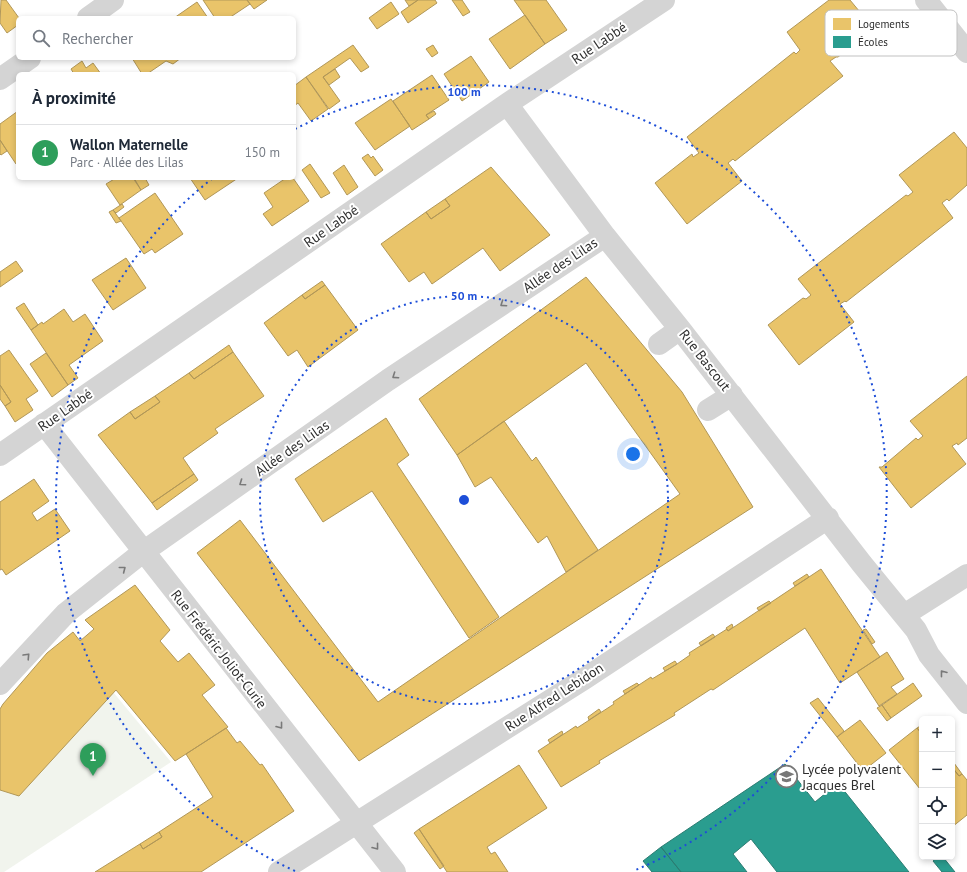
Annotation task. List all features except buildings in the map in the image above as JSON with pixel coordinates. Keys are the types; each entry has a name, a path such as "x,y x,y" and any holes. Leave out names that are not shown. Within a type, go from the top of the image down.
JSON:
{"street":[{"path":"91,16 113,0"},
{"name":"Rue Labbé","path":"0,455 507,104 664,0"},
{"path":"926,0 934,10"},
{"path":"957,39 967,52"},
{"path":"0,79 27,60"},
{"name":"Rue Bascout","path":"507,104 605,236 680,329 921,637 929,655 967,703"},
{"name":"Allée des Lilas","path":"0,684 66,613 143,552 388,380 605,236"},
{"path":"659,344 680,329"},
{"path":"708,410 732,395"},
{"name":"Rue Frédéric Joliot-Curie","path":"44,424 395,872"},
{"name":"Rue Alfred Lebidon","path":"279,872 584,679 828,518"},
{"path":"904,615 967,575"}],"shaded area":[{"path":"113,692 171,762 4,872 0,872 0,790"}],"place":[{"name":"Wallon Maternelle","path":"93,776"},
{"name":"Lycée polyvalent Jacques Brel","path":"787,777"}]}
